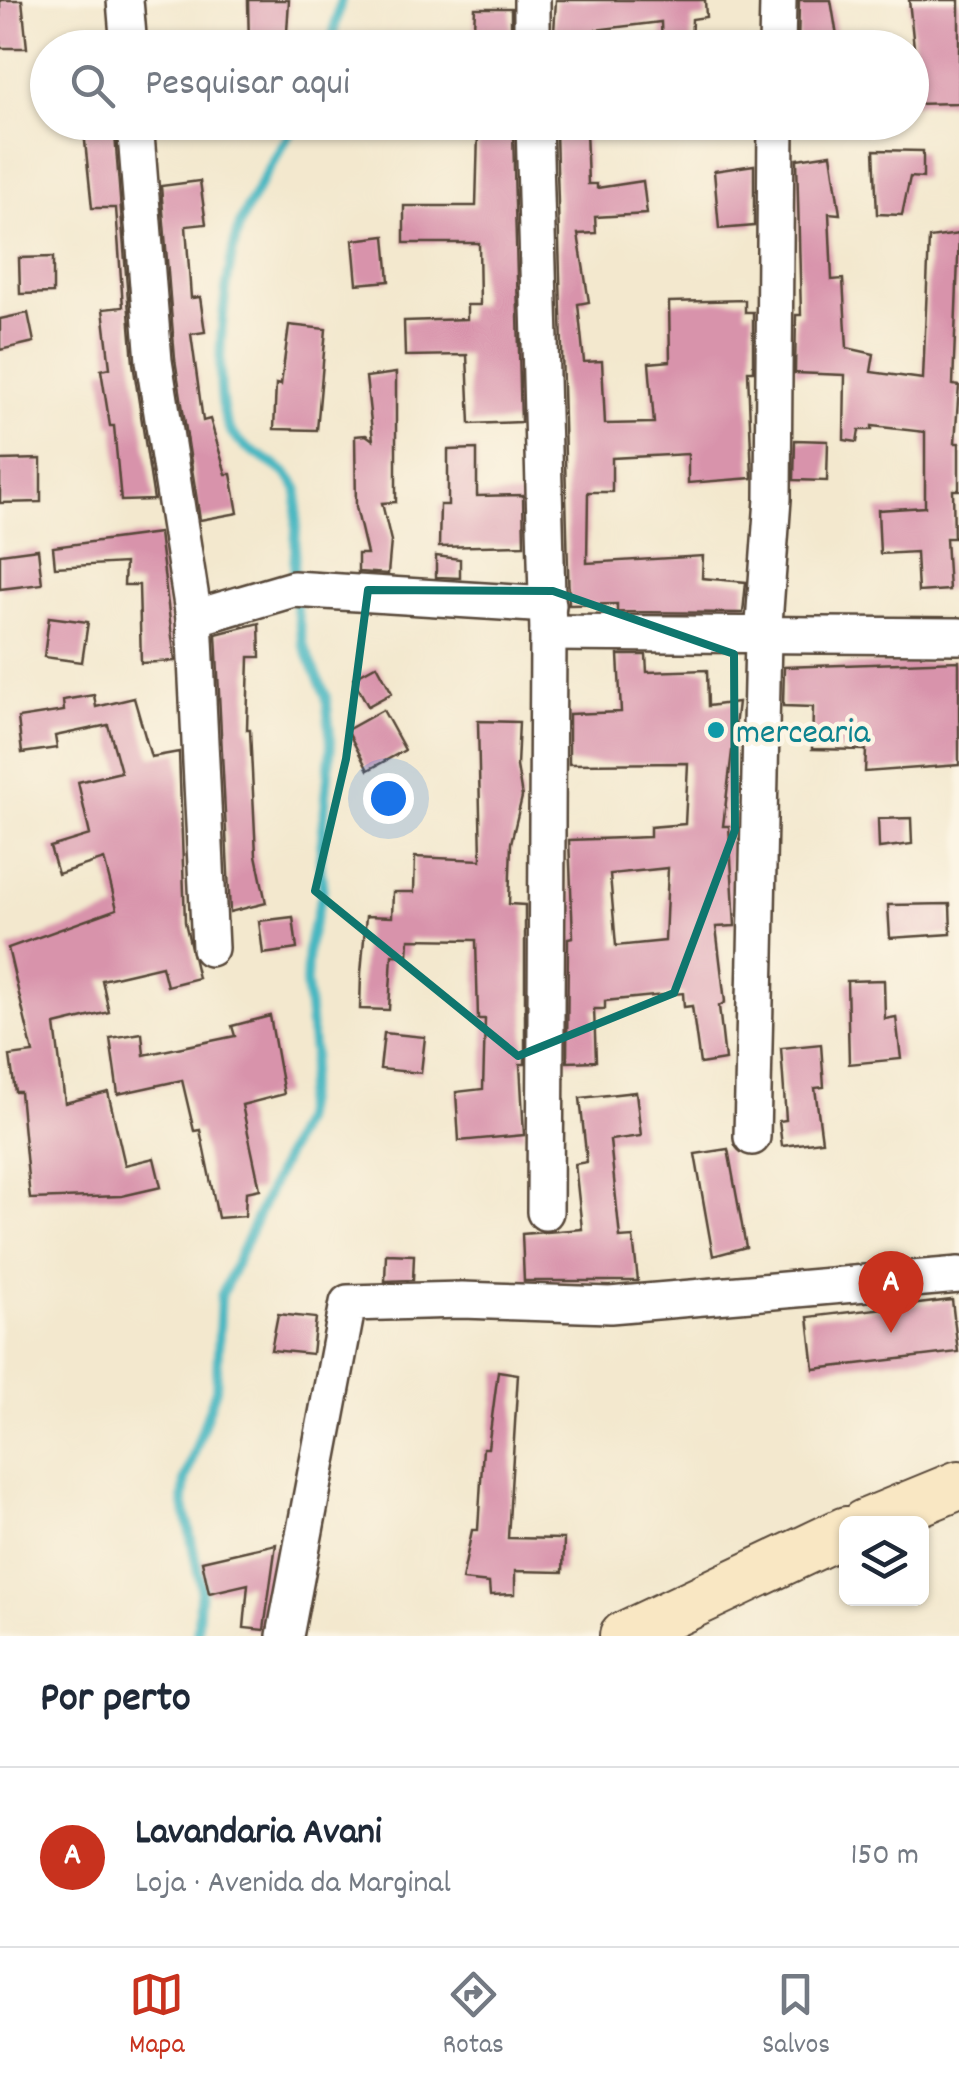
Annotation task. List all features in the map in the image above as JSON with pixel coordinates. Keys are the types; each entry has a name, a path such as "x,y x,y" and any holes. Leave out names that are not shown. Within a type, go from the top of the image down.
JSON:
{"main road":[{"path":"883,1516 959,1485"},
{"path":"624,1636 839,1533"}],"street":[{"path":"125,0 128,30"},
{"path":"532,0 532,30"},
{"path":"777,30 778,0"},
{"path":"136,140 154,362 194,618 210,948"},
{"path":"535,140 548,619 545,1212"},
{"path":"752,1137 763,637 773,499 776,140"},
{"path":"194,618 293,589 548,619 763,637 959,636"},
{"path":"285,1636 348,1303 447,1300 610,1305 959,1276"}],"highlighted area":[{"path":"368,590 553,591 734,654 735,830 674,993 518,1056 315,891 346,759"}],"building":[{"path":"0,0 22,0 27,48 0,48"},
{"path":"248,0 289,0 287,30 249,30"},
{"path":"556,0 705,0 706,17 692,19 692,30 661,30 661,22 554,30"},
{"path":"799,0 831,0 836,30 798,30"},
{"path":"909,0 959,0 959,103 929,104 929,30 912,30"},
{"path":"475,8 511,8 511,30 474,30"},
{"path":"85,140 115,140 133,363 154,500 121,501 114,426 110,426 101,370 110,368 103,309 123,307 116,208 92,208"},
{"path":"478,140 513,140 521,422 470,424 467,355 405,356 404,321 467,319 467,305 480,305 479,243 404,243 404,206 476,206"},
{"path":"556,140 586,140 588,184 597,184 597,188 643,181 647,214 595,217 596,233 578,234 589,302 578,304 584,362 602,361 605,424 654,423 649,363 670,361 669,302 745,300 745,312 753,312 753,371 748,371 752,478 688,483 688,454 612,458 612,492 588,492 587,563 703,556 702,578 746,582 743,613 617,612 617,604 569,605"},
{"path":"874,150 923,151 923,178 910,177 902,215 877,214"},
{"path":"831,154 840,214 829,213 832,280 843,279 847,348 874,354 871,372 923,379 929,238 959,234 953,385 959,386 955,443 959,443 959,490 953,490 954,538 946,538 949,590 918,592 916,552 880,554 878,510 925,507 925,432 872,426 872,430 859,430 857,442 844,440 845,375 795,373 796,315 801,315 797,159"},
{"path":"754,165 754,226 719,229 714,171"},
{"path":"200,181 206,224 186,226 191,298 200,297 205,332 191,334 203,421 210,419 226,474 231,474 238,513 200,520 175,359 161,186"},
{"path":"385,236 389,281 357,284 353,240"},
{"path":"53,257 53,293 20,294 19,258"},
{"path":"28,313 34,342 0,350 0,319"},
{"path":"289,325 326,329 317,430 274,429 276,384 281,385"},
{"path":"396,373 396,502 382,503 391,541 388,574 358,572 358,554 367,554 356,507 355,436 366,435 373,440 366,377"},
{"path":"795,440 828,441 827,481 794,480"},
{"path":"477,449 477,496 523,495 524,545 439,547 440,505 448,505 448,450"},
{"path":"41,459 41,502 0,503 0,460"},
{"path":"159,533 175,661 141,663 139,585 124,585 125,563 55,567 53,547"},
{"path":"38,549 42,584 0,589 0,554"},
{"path":"436,556 460,559 460,578 436,577"},
{"path":"49,617 88,622 82,662 44,657"},
{"path":"259,623 260,657 249,657 247,730 256,855 266,903 230,912 216,634"},
{"path":"618,655 646,655 647,672 707,670 708,706 738,702 723,826 729,826 735,926 716,927 725,1002 719,1006 725,1060 700,1064 692,1006 684,1007 683,993 605,1001 605,1009 594,1009 596,1061 567,1062 568,938 573,937 569,840 650,837 650,827 685,824 688,763 569,764 569,714 621,712","holes":["668,868 665,941 616,946 610,874"]},
{"path":"959,661 959,765 865,772 866,750 812,749 813,707 783,706 784,667"},
{"path":"377,665 392,693 368,706 353,678"},
{"path":"94,695 96,707 134,698 151,757 179,752 185,922 198,978 167,986 162,966 102,980 109,1012 55,1025 65,1103 108,1092 125,1165 154,1158 161,1187 122,1196 30,1199 20,1092 15,1092 10,1056 33,1053 8,948 117,909 104,859 58,874 50,847 90,835 78,782 121,772 108,725 55,736 57,748 22,753 18,718 64,711 63,700"},
{"path":"383,710 405,750 368,770 347,730"},
{"path":"478,721 519,722 517,766 522,797 511,843 509,904 525,905 525,1064 520,1064 524,1135 459,1141 456,1092 483,1089 485,1019 478,1019 476,940 409,939 408,956 392,955 389,1010 360,1009 361,973 366,916 392,917 393,892 414,892 415,857 481,860"},
{"path":"911,818 912,844 879,848 878,819"},
{"path":"950,904 951,934 890,938 888,905"},
{"path":"293,917 297,949 263,954 259,921"},
{"path":"884,980 885,1019 896,1017 901,1059 849,1064 847,981"},
{"path":"270,1016 284,1094 242,1105 260,1189 246,1192 245,1216 218,1218 200,1130 194,1131 182,1080 118,1094 110,1038 142,1033 144,1055 235,1036 232,1026"},
{"path":"384,1033 425,1037 421,1073 380,1069"},
{"path":"821,1044 824,1087 815,1088 822,1141 782,1146 779,1121 786,1120 781,1048"},
{"path":"636,1092 641,1136 610,1140 620,1238 633,1237 638,1281 524,1281 522,1234 582,1229 575,1164 587,1162 580,1098"},
{"path":"728,1149 746,1247 713,1256 695,1154"},
{"path":"386,1254 414,1255 413,1280 385,1281"},
{"path":"952,1300 958,1352 814,1369 808,1317"},
{"path":"278,1314 316,1318 312,1354 271,1350"},
{"path":"498,1371 518,1374 508,1538 564,1539 563,1572 515,1571 515,1594 490,1595 489,1583 462,1580 472,1530 478,1530 483,1448 488,1448"},
{"path":"276,1544 264,1630 244,1628 248,1584 209,1593 202,1561"}],"waterway":[{"path":"334,30 341,0"},
{"path":"197,1636 201,1587 183,1500 185,1480 216,1389 221,1296 301,1121 314,1054 306,982 308,946 323,891 320,860 331,744 326,696 303,644 293,589 298,490 284,472 246,447 230,430 224,412 220,357 226,291 237,235 249,205 286,140"}],"place":[{"name":"mercearia","path":"716,730"},
{"name":"Lavandaria Avani","path":"891,1333"}]}
